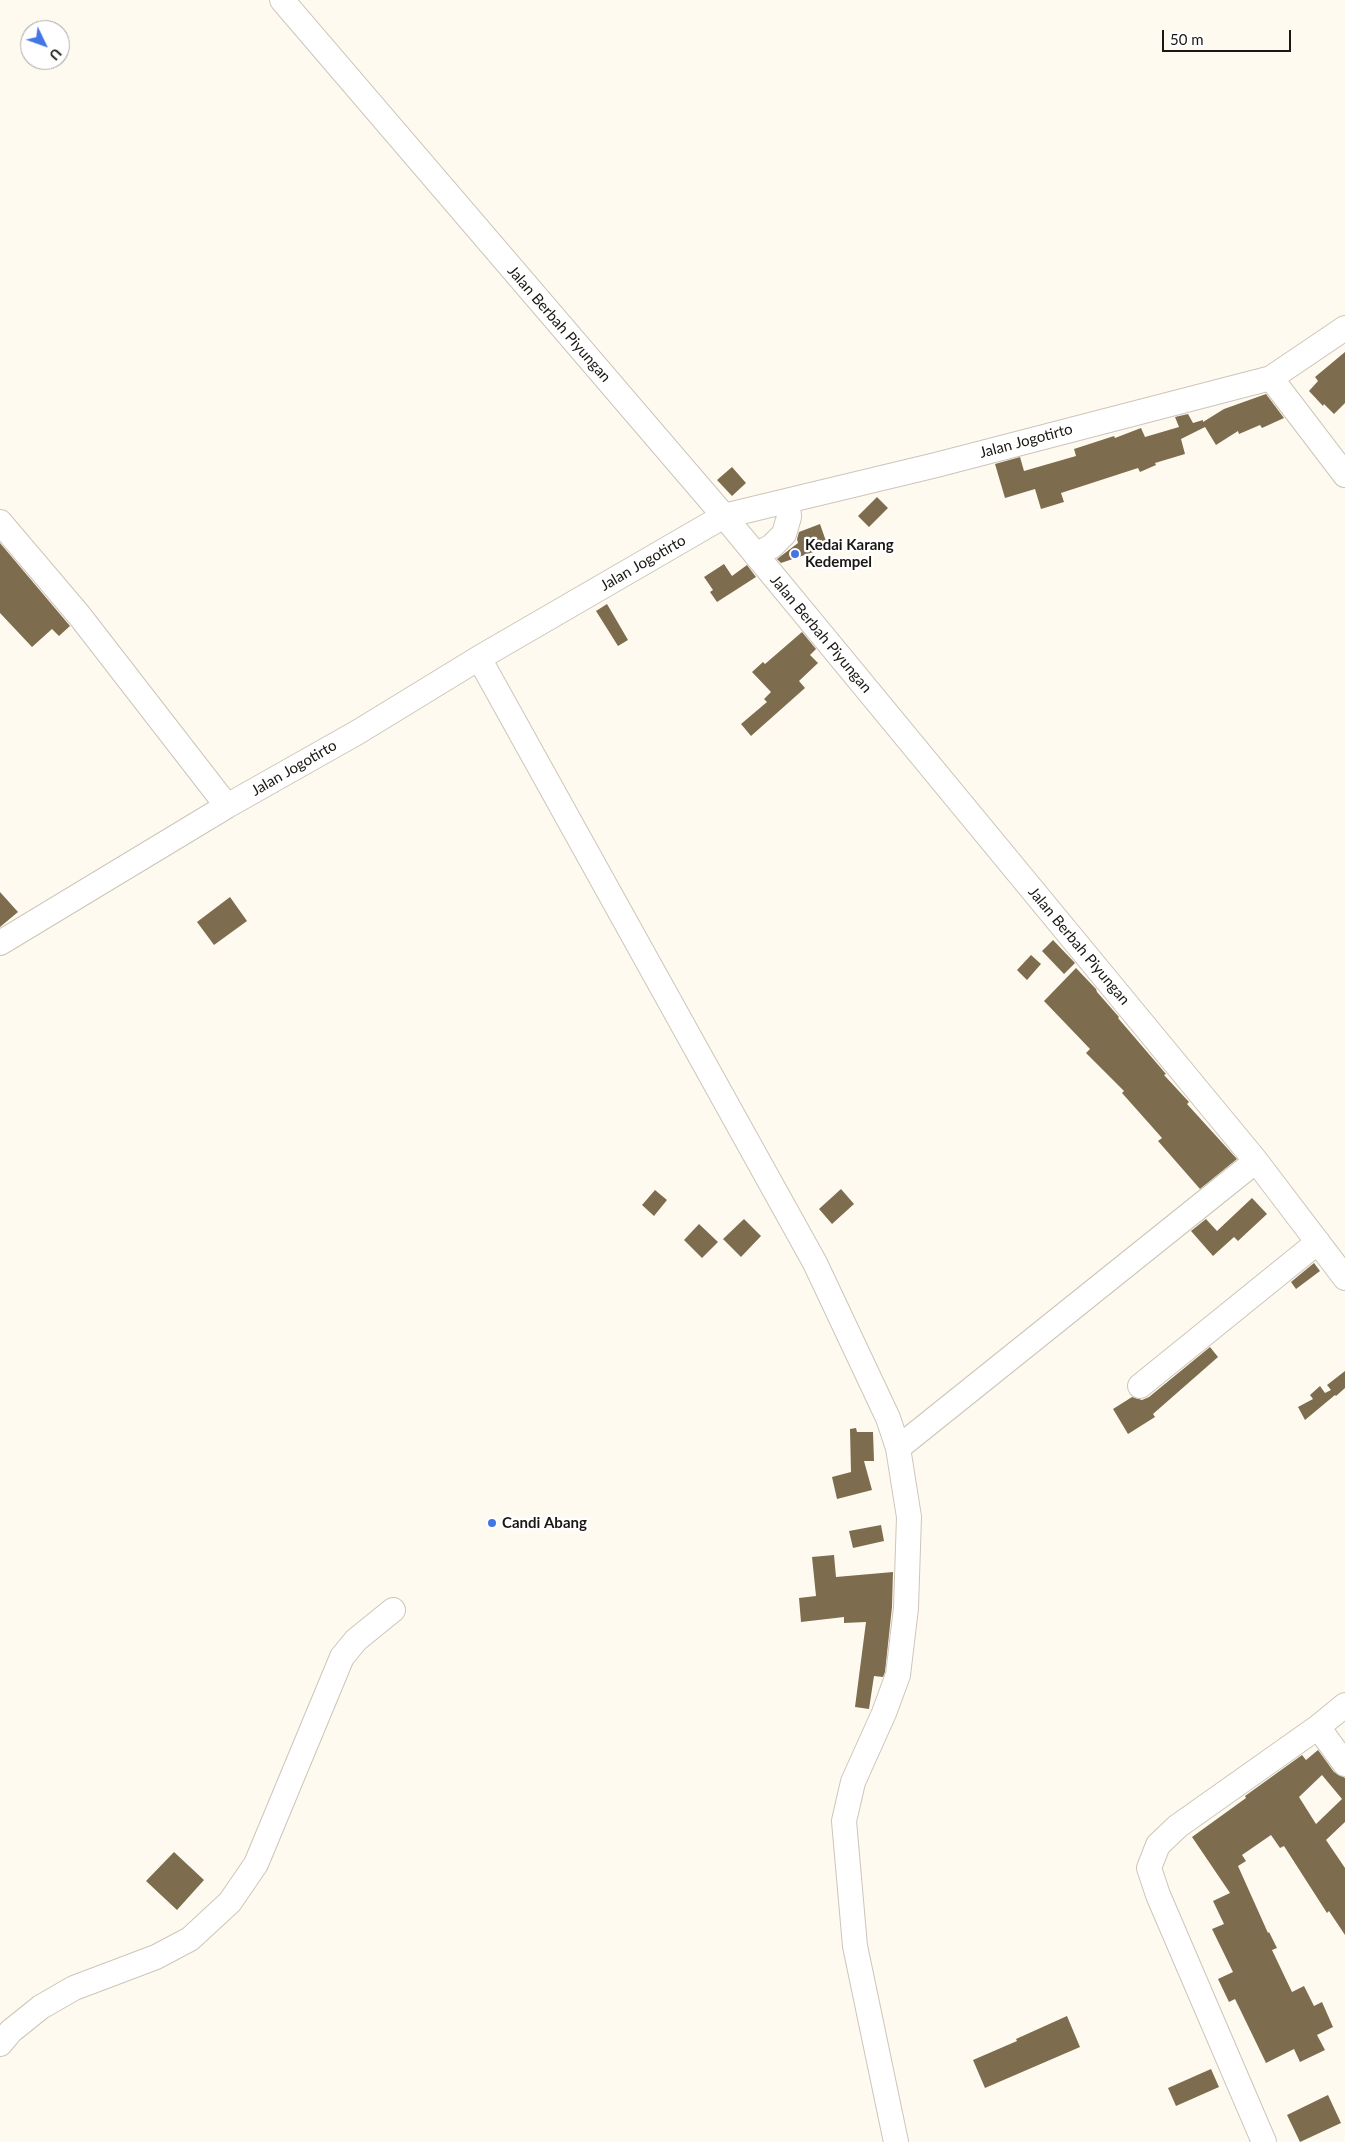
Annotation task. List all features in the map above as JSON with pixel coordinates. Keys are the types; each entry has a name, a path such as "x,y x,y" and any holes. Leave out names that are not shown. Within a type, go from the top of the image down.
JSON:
{"street":[{"name":"Jalan Berbah Piyungan","path":"282,0 724,516 1256,1161 1345,1278"},
{"name":"Jalan Jogotirto","path":"0,943 226,806 358,732 479,658 724,516 936,465 1271,378 1345,328"},
{"path":"1271,378 1345,475"},
{"path":"756,555 772,546 784,534 789,517 788,501"},
{"path":"0,522 79,615 226,806"},
{"path":"479,658 815,1263 888,1418 898,1448 910,1517 906,1608 898,1675 884,1713 852,1782 844,1821 856,1946 896,2142"},
{"path":"898,1448 1256,1161"},
{"path":"1140,1386 1318,1242"},
{"path":"0,2044 11,2031 41,2007 74,1988 156,1957 190,1939 230,1902 256,1864 342,1657 356,1640 393,1610"},
{"path":"1264,2142 1158,1895 1149,1868 1158,1845 1178,1826 1318,1727 1345,1705"},
{"path":"1318,1727 1345,1764"}],"building":[{"path":"1345,352 1345,403 1334,414 1324,404 1323,406 1309,391 1318,381 1315,377"},
{"path":"1266,394 1284,418 1262,428 1260,425 1239,434 1238,431 1216,445 1205,427 1181,439 1185,454 1155,463 1156,465 1140,472 1138,468 1061,493 1064,502 1041,509 1035,489 1005,498 995,464 1020,457 1024,471 1076,456 1074,449 1114,436 1115,438 1141,428 1145,437 1179,427 1175,417 1188,414 1193,423 1203,420 1203,422 1224,409"},
{"path":"732,467 746,483 732,496 717,480"},
{"path":"877,497 888,508 869,527 858,516"},
{"path":"820,524 828,547 781,563 777,559 798,543 799,532"},
{"path":"0,543 70,626 59,636 52,629 32,647 0,613"},
{"path":"724,564 732,576 747,565 756,577 717,602 710,592 713,590 704,577"},
{"path":"607,604 628,640 618,646 596,611"},
{"path":"802,632 816,649 810,655 818,663 799,681 805,688 751,736 741,724 767,702 764,699 771,692 752,672 763,662 765,664"},
{"path":"0,892 18,912 0,927"},
{"path":"230,897 247,921 214,945 197,922"},
{"path":"1053,940 1075,963 1064,974 1042,951"},
{"path":"1031,955 1041,964 1027,980 1017,970"},
{"path":"1076,968 1096,989 1166,1074 1164,1075 1189,1102 1187,1104 1237,1159 1200,1189 1158,1141 1162,1138 1122,1093 1124,1091 1086,1053 1090,1049 1044,1001"},
{"path":"841,1189 854,1204 832,1224 819,1209"},
{"path":"655,1190 667,1200 654,1216 642,1205"},
{"path":"1252,1198 1267,1214 1238,1241 1234,1237 1213,1256 1191,1231 1206,1219 1217,1231"},
{"path":"744,1219 761,1236 741,1257 723,1239"},
{"path":"699,1224 718,1242 702,1258 684,1240"},
{"path":"1314,1263 1320,1271 1296,1289 1291,1282"},
{"path":"1210,1347 1218,1357 1153,1414 1155,1417 1128,1434 1113,1409 1132,1397 1142,1400 1149,1397"},
{"path":"1345,1371 1345,1388 1305,1420 1298,1407 1313,1399 1310,1395 1320,1386 1325,1393 1331,1390 1327,1385"},
{"path":"856,1428 857,1432 873,1432 874,1461 864,1461 872,1490 837,1499 832,1477 851,1472 850,1429"},
{"path":"881,1525 884,1541 853,1548 849,1531"},
{"path":"834,1555 836,1577 893,1572 892,1607 885,1672 883,1677 874,1676 869,1709 855,1707 866,1622 844,1623 844,1617 801,1622 799,1598 816,1596 812,1557"},
{"path":"1318,1750 1334,1772 1345,1778 1345,1822 1326,1840 1345,1868 1345,1935 1329,1911 1327,1913 1284,1846 1280,1848 1271,1835 1242,1855 1246,1861 1238,1866 1268,1933 1277,1948 1272,1950 1292,1992 1304,1986 1314,2006 1322,2002 1333,2027 1317,2035 1325,2050 1300,2062 1294,2049 1266,2063 1235,1999 1229,2002 1218,1979 1233,1972 1212,1929 1224,1924 1213,1901 1230,1893 1192,1837 1302,1755 1306,1760","holes":["1322,1775 1342,1799 1316,1824 1299,1797"]},
{"path":"174,1852 204,1880 177,1910 146,1881"},
{"path":"1067,2016 1080,2047 985,2088 973,2060"},
{"path":"1211,2069 1219,2087 1176,2106 1168,2088"},
{"path":"1328,2095 1341,2123 1300,2142 1287,2115"}],"place":[{"name":"Kedai Karang Kedempel","path":"795,554"},
{"name":"Candi Abang","path":"492,1523"}]}
